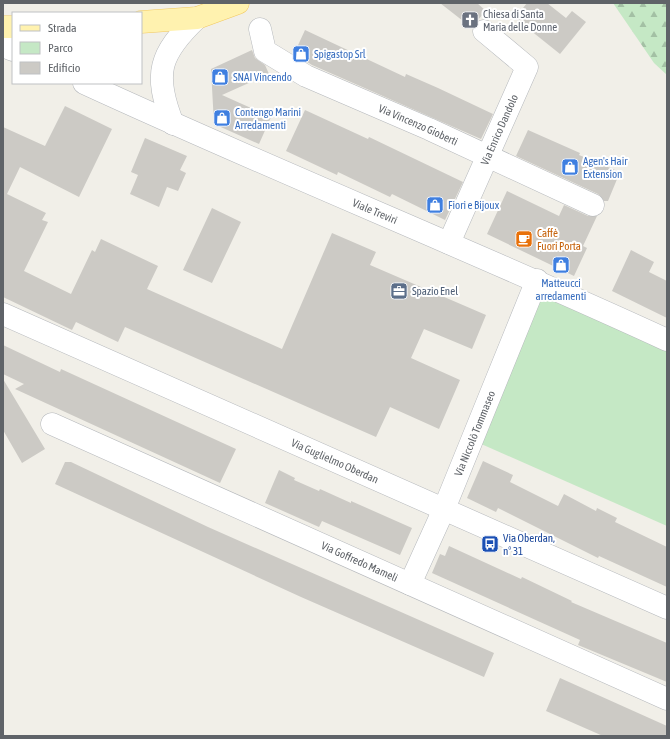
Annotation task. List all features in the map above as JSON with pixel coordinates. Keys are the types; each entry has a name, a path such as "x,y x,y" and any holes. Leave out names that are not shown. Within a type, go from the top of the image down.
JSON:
{"main road":[{"path":"142,22 197,18 238,3"}],"street":[{"path":"173,124 165,105 162,89 162,66 169,49 181,33 197,18"},
{"name":"Via Vincenzo Gioberti","path":"260,29 265,51 306,76 487,156 593,205"},
{"name":"Via Enrico Dandolo","path":"449,243 527,67 484,31"},
{"name":"Viale Treviri","path":"86,84 173,124 537,280 667,340"},
{"name":"Via Niccolò Tommaseo","path":"410,584 444,509 537,280"},
{"name":"Via Guglielmo Oberdan","path":"3,314 667,608"},
{"name":"Via Goffredo Mameli","path":"52,424 667,699"}],"green space":[{"path":"613,3 667,3 667,75 654,63"},
{"path":"539,292 667,350 667,526 479,443"}],"building":[{"name":"Chiesa di Santa Maria delle Donne","path":"440,3 477,3 486,11 472,28"},
{"path":"527,3 547,3 566,18 572,11 586,22 560,54 515,18"},
{"path":"305,30 405,77 406,74 493,114 481,139 312,65 294,54"},
{"path":"252,50 255,58 265,65 269,74 222,95 271,117 259,144 214,124 211,69"},
{"path":"65,106 112,129 79,197 20,167 7,194 46,213 42,220 48,222 24,271 71,294 92,250 95,252 101,239 158,266 147,289 282,349 332,233 376,252 370,265 486,315 472,349 424,329 411,358 460,380 439,429 390,407 376,437 125,327 118,342 76,322 72,330 3,297 3,127 45,146"},
{"path":"305,110 368,139 369,137 463,182 445,220 392,194 390,197 338,172 337,175 286,151"},
{"path":"528,130 580,153 579,155 620,172 608,201 604,201 598,194 516,156"},
{"path":"145,138 187,156 180,170 186,173 178,191 167,187 159,207 130,194 138,175 131,172"},
{"path":"507,191 559,216 564,205 588,216 597,216 583,246 587,248 574,276 487,234"},
{"path":"212,208 241,222 212,283 183,270"},
{"path":"631,250 654,262 649,272 667,281 667,318 612,291"},
{"path":"3,345 60,372 61,369 236,449 220,483 15,389 24,384 3,374"},
{"path":"3,379 45,449 22,463 3,430"},
{"path":"483,461 513,475 510,482 558,506 564,494 596,511 597,508 617,518 615,522 667,547 667,587 599,556 598,558 498,508 496,512 467,498"},
{"path":"65,462 71,462 208,527 494,653 484,677 301,597 55,484"},
{"path":"279,470 295,478 294,480 319,491 320,489 351,503 351,501 412,528 400,555 322,521 319,527 265,503"},
{"path":"449,546 521,579 522,577 572,601 571,602 667,643 667,682 578,645 580,640 432,573 440,554 445,556"},
{"path":"560,678 667,726 667,736 603,736 546,711"}],"place":[{"name":"Chiesa di Santa Maria delle Donne","path":"470,20"},
{"name":"Spigastop Srl","path":"301,54"},
{"name":"SNAI Vincendo","path":"220,77"},
{"name":"Contengo Marini Arredamenti","path":"222,118"},
{"name":"Agen's Hair Extension","path":"570,167"},
{"name":"Fiori e Bijoux","path":"435,205"},
{"name":"Caffè Fuori Porta","path":"524,239"},
{"name":"Matteucci arredamenti","path":"561,265"},
{"name":"Spazio Enel","path":"399,291"},
{"name":"Via Oberdan, n° 31","path":"490,544"}]}
